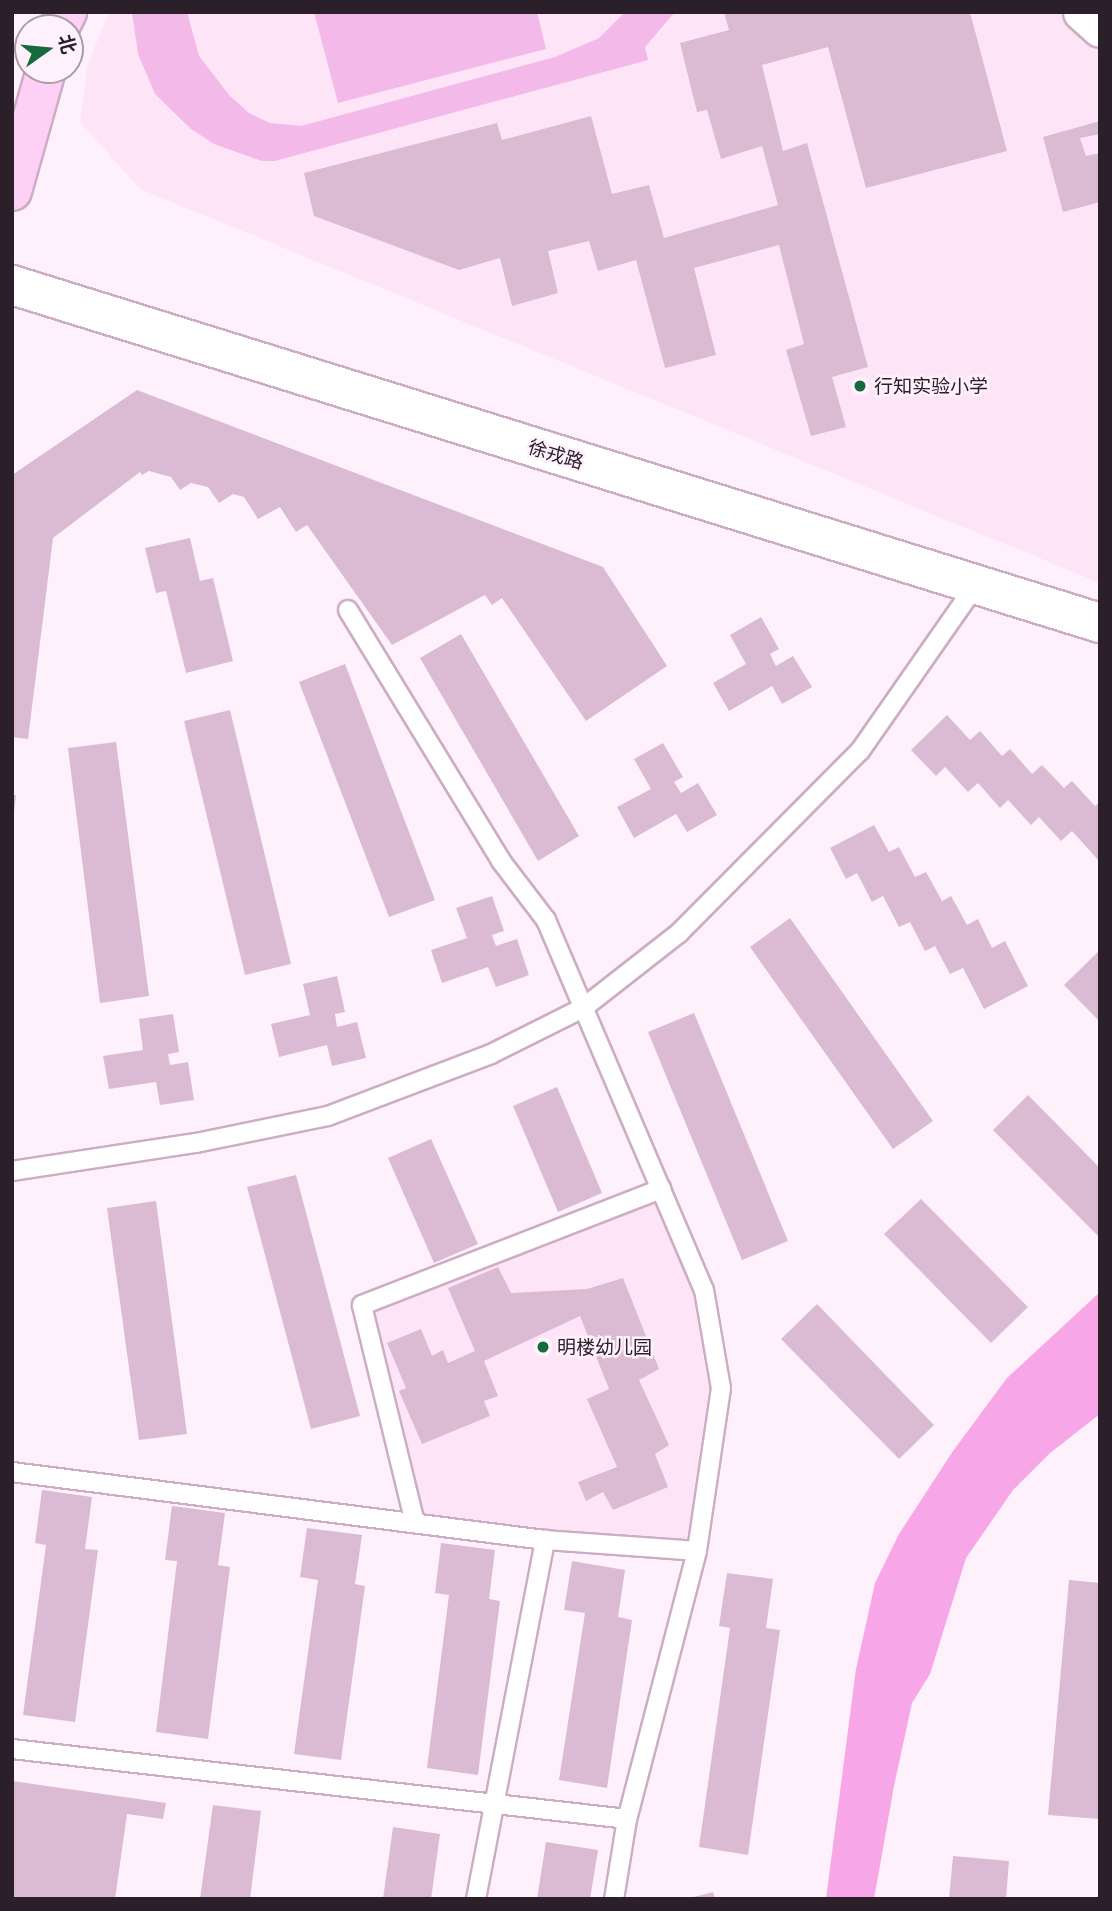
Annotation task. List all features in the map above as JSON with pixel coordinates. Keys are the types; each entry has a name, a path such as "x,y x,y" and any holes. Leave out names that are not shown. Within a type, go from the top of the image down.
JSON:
{"main road":[{"path":"12,191 42,84"}],"street":[{"path":"1081,12 1100,29"},
{"name":"徐戎路","path":"12,285 1100,623"}],"lane":[{"path":"12,1171 197,1143 328,1116 491,1054 583,1009 679,933 860,751 976,585"},
{"path":"348,610 501,860 546,920 704,1290 721,1388 696,1551 626,1819 614,1899"},
{"path":"415,1523 362,1305 661,1189"},
{"path":"12,1472 545,1540 696,1551"},
{"path":"476,1899 545,1540"},
{"path":"12,1749 626,1819"}],"shaded area":[{"name":"行知实验小学","path":"109,12 1069,12 1100,41 1100,583 140,189 80,122 87,66"},
{"path":"132,12 187,12 199,56 230,96 249,113 270,123 301,126 555,57 599,38 625,12 675,12 645,47 648,60 275,161 262,161 214,144 191,129 155,94 138,54"},
{"path":"314,12 537,12 546,49 338,103"},
{"name":"明楼幼儿园","path":"660,1191 701,1290 719,1388 694,1549 416,1521 364,1306"},
{"path":"1100,1292 1100,1414 1050,1453 1013,1490 966,1558 930,1674 912,1703 874,1899 826,1899 856,1669 875,1583 899,1534 953,1451 1007,1378"}],"building":[{"path":"724,12 967,12 971,16 1007,151 866,188 828,47 762,65 783,151 807,143 868,367 832,377 846,427 811,436 786,350 804,344 779,245 694,268 716,355 665,368 636,260 598,271 589,241 548,251 558,293 512,306 500,258 459,270 314,216 304,173 497,123 502,140 591,116 612,194 649,185 664,238 778,205 762,146 721,159 707,110 697,112 680,43 729,30"},
{"path":"1100,121 1100,134 1080,138 1086,156 1100,153 1100,202 1063,212 1043,137"},
{"path":"137,390 603,567 667,666 586,721 502,598 492,605 485,595 392,645 307,525 296,532 280,507 258,519 244,497 233,494 219,503 208,487 191,483 180,490 171,477 149,471 142,475 140,472 53,538 28,739 12,737 12,475"},
{"path":"190,538 200,581 213,578 233,661 186,673 166,591 156,593 145,548"},
{"path":"761,617 779,649 770,654 776,666 793,656 812,687 782,704 772,686 729,711 713,683 746,664 730,635"},
{"path":"461,634 579,836 538,861 420,658"},
{"path":"345,664 435,900 389,917 299,682"},
{"path":"230,710 291,964 245,975 184,721"},
{"path":"947,715 970,740 980,731 1002,756 1010,749 1032,774 1042,765 1064,788 1072,781 1095,806 1100,802 1100,862 1072,831 1061,841 1039,817 1031,825 1008,800 1000,808 978,783 968,792 945,767 936,776 911,750"},
{"path":"116,742 149,996 100,1003 68,748"},
{"path":"663,743 683,777 674,782 681,793 698,783 717,815 687,832 676,814 634,838 617,807 651,789 634,759"},
{"path":"12,795 16,795 14,812 12,812"},
{"path":"874,825 889,852 899,847 915,877 926,872 942,901 951,896 967,925 978,919 992,948 1005,941 1028,986 984,1009 963,968 950,974 935,946 925,951 910,922 899,927 883,896 872,902 857,873 846,879 830,848"},
{"path":"492,896 504,931 492,935 496,946 517,939 529,975 496,987 488,967 442,983 431,950 467,938 456,908"},
{"path":"790,918 933,1121 893,1149 750,947"},
{"path":"1100,950 1100,1022 1064,985"},
{"path":"337,976 345,1012 335,1014 337,1027 357,1022 366,1058 332,1066 327,1045 279,1057 271,1024 310,1015 303,984"},
{"path":"694,1013 788,1241 742,1260 648,1032"},
{"path":"173,1014 179,1052 168,1054 170,1065 188,1062 194,1100 160,1105 156,1082 109,1089 103,1056 143,1050 139,1019"},
{"path":"557,1087 602,1193 558,1212 513,1106"},
{"path":"1028,1095 1100,1168 1100,1238 993,1130"},
{"path":"431,1139 478,1244 434,1263 388,1158"},
{"path":"296,1175 360,1416 311,1429 247,1187"},
{"path":"921,1199 1028,1307 991,1343 884,1234"},
{"path":"156,1201 187,1434 139,1440 107,1208"},
{"path":"498,1267 511,1293 587,1289 623,1278 659,1369 639,1380 669,1445 655,1454 668,1487 613,1510 603,1492 586,1501 578,1482 617,1467 587,1399 609,1389 580,1316 484,1361 498,1396 484,1401 490,1416 422,1444 399,1391 406,1388 387,1343 421,1329 432,1356 443,1350 448,1363 475,1351 448,1288"},
{"path":"817,1304 934,1425 899,1459 781,1339"},
{"path":"42,1490 92,1497 85,1549 98,1550 75,1722 23,1715 46,1545 35,1543"},
{"path":"172,1506 225,1513 218,1565 230,1567 208,1739 156,1732 177,1561 165,1560"},
{"path":"307,1528 362,1535 355,1584 365,1586 341,1760 294,1754 318,1580 300,1577"},
{"path":"441,1543 495,1550 489,1599 500,1601 478,1775 427,1768 449,1595 435,1593"},
{"path":"572,1561 625,1570 618,1617 632,1620 607,1788 559,1780 585,1613 564,1610"},
{"path":"727,1573 773,1579 766,1628 780,1630 748,1855 699,1847 730,1628 719,1626"},
{"path":"1069,1580 1100,1583 1100,1819 1048,1815"},
{"path":"12,1781 166,1803 163,1819 127,1814 115,1899 12,1899"},
{"path":"213,1805 261,1811 250,1899 200,1899"},
{"path":"393,1827 440,1834 431,1899 383,1899"},
{"path":"546,1842 598,1850 590,1899 537,1899"},
{"path":"953,1856 1009,1861 1006,1899 949,1899"},
{"path":"713,1892 715,1899 690,1899 690,1898"}],"place":[{"name":"行知实验小学","path":"860,386"},
{"name":"明楼幼儿园","path":"543,1347"}]}
